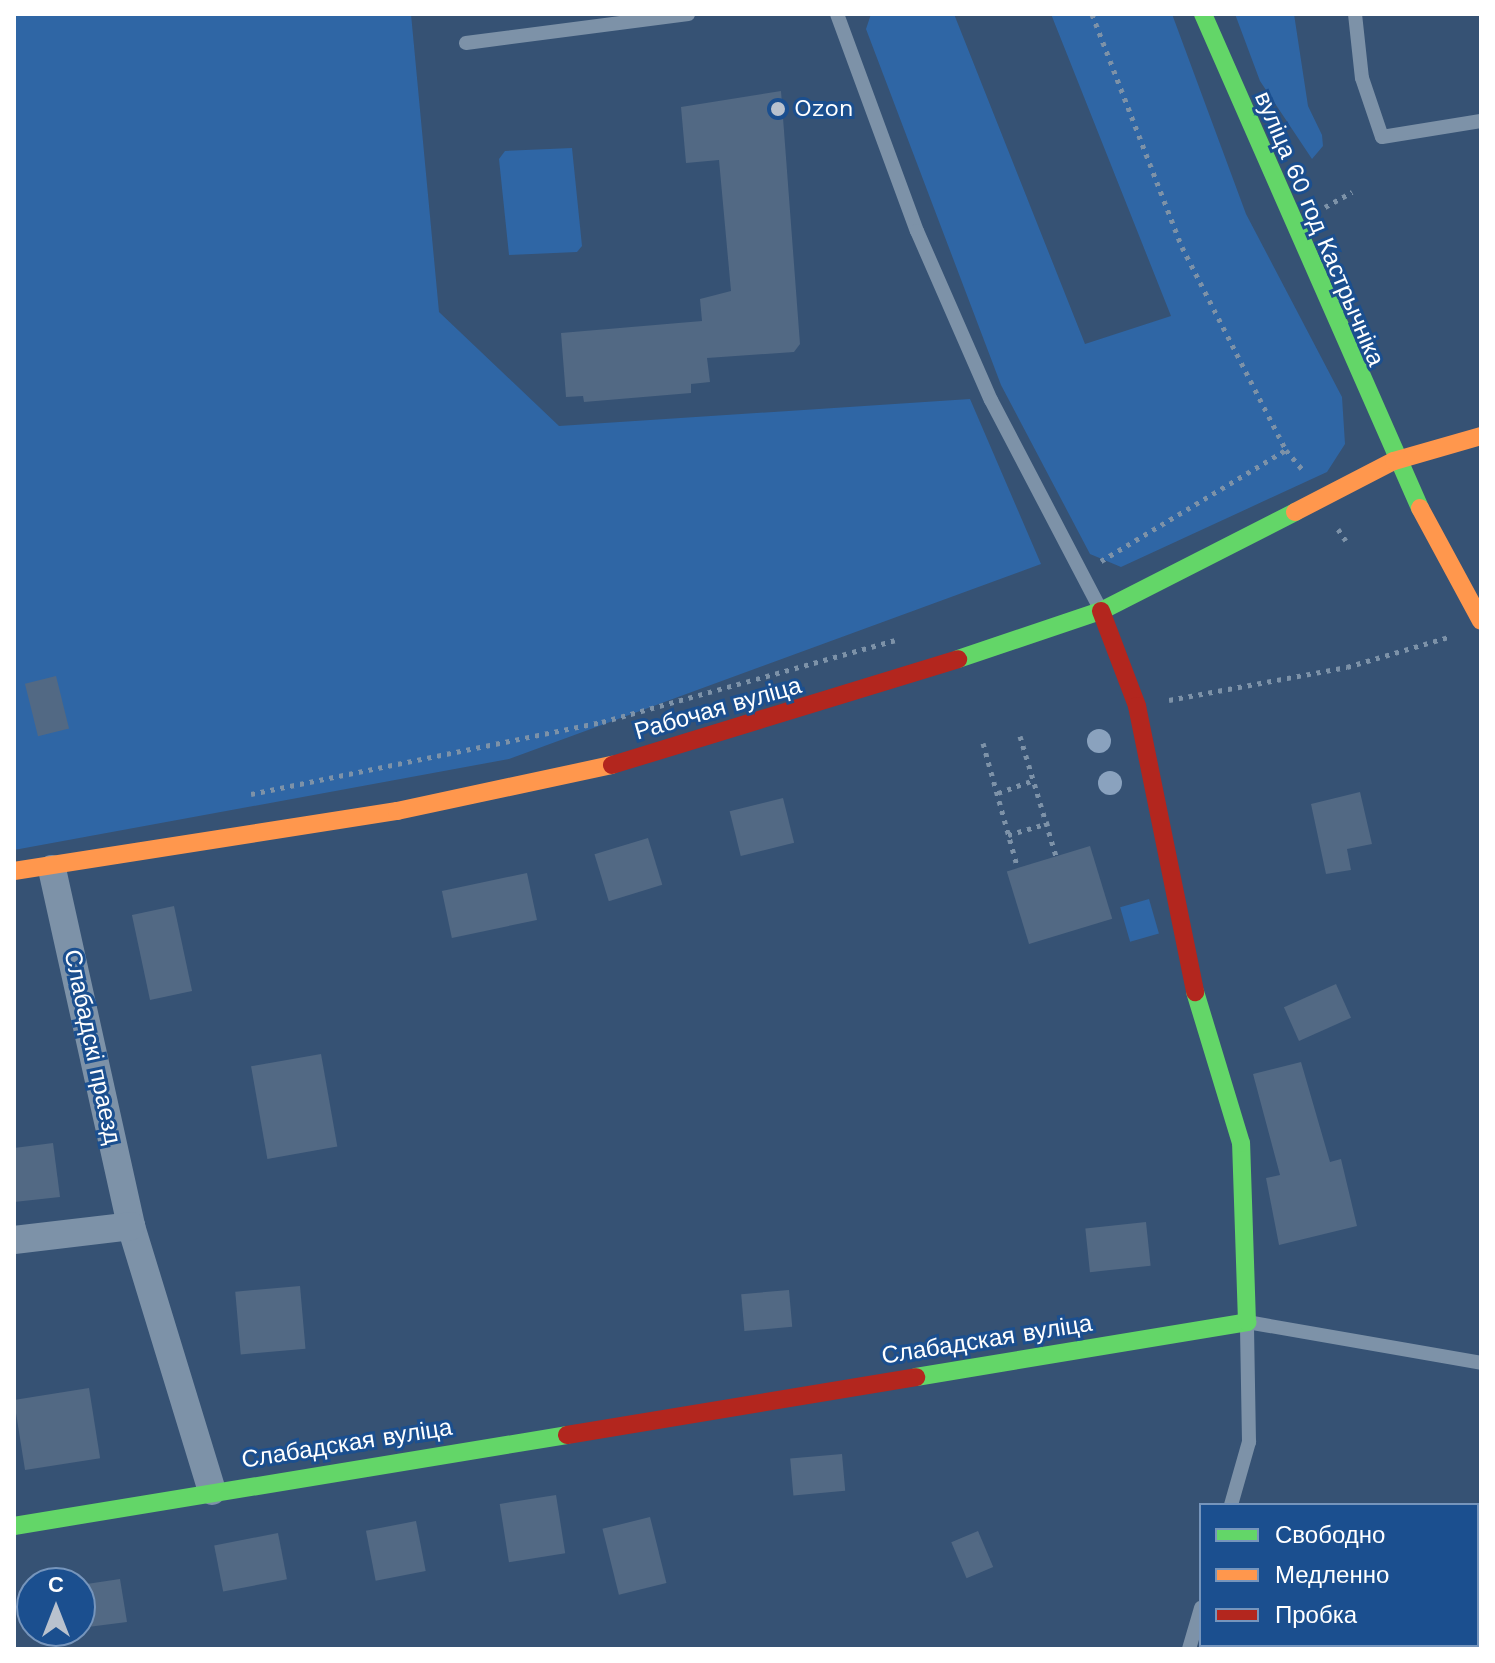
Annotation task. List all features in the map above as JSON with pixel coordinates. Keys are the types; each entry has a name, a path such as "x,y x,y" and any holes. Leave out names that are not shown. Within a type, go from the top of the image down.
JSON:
{"street":[{"name":"вуліца 60 год Кастрычніка","path":"1203,14 1394,461 1474,626"},
{"path":"1394,461 1481,436"},
{"name":"Рабочая вуліца","path":"14,871 52,869 397,811 597,769 853,695 1101,611 1394,461"},
{"path":"1101,611 1137,706 1191,979 1241,1143 1250,1281 1247,1322"},
{"name":"Слабадскі праезд","path":"52,869 131,1226 212,1491"},
{"path":"14,1240 131,1226"},
{"name":"Слабадская вуліца","path":"14,1526 1247,1322"}],"lane":[{"path":"466,43 688,14"},
{"path":"837,14 917,231 991,400 1101,611"},
{"path":"1355,14 1362,78 1382,137 1481,121"},
{"path":"1232,1503 1249,1442 1247,1322 1481,1363"},
{"path":"1189,1649 1199,1615"}],"path":[{"path":"1092,14 1182,247 1286,450 1346,541"},
{"path":"1080,573 1286,450"},
{"path":"1137,706 1347,667 1474,626"},
{"path":"245,796 602,722 906,636"},
{"path":"1020,736 1032,781 1049,823 1056,856"},
{"path":"983,743 1017,866"},
{"path":"998,793 1032,781"},
{"path":"1008,835 1049,823"}],"shaded area":[{"path":"14,14 411,14 439,312 559,426 970,399 1041,564 509,759 14,850"},
{"path":"871,14 954,14 1085,344 1171,316 1051,14 1172,14 1246,214 1342,397 1345,444 1327,472 1121,567 1090,554 1001,385 866,29"},
{"path":"1235,14 1294,14 1308,106 1322,135 1323,146 1312,159 1260,81"},
{"path":"572,148 582,246 577,252 509,255 499,159 505,151"},
{"path":"1149,899 1159,934 1130,942 1120,907"}],"building":[{"path":"781,91 800,344 794,352 707,358 710,382 691,384 691,393 584,402 583,396 566,397 561,333 702,321 700,299 731,291 719,160 686,163 681,107"},
{"path":"56,676 69,728 38,736 25,684"},
{"path":"1360,792 1372,844 1347,849 1351,870 1326,874 1311,804"},
{"path":"783,798 794,843 741,856 730,811"},
{"path":"648,838 662,885 609,901 594,854"},
{"path":"1090,846 1112,919 1029,944 1007,871"},
{"path":"527,873 537,920 452,938 442,891"},
{"path":"174,906 192,991 150,1000 132,915"},
{"path":"1336,984 1351,1018 1299,1041 1284,1007"},
{"path":"321,1054 337,1147 267,1159 251,1066"},
{"path":"1301,1062 1330,1162 1341,1159 1357,1226 1279,1245 1266,1178 1280,1175 1253,1074"},
{"path":"53,1143 60,1197 14,1202 14,1148"},
{"path":"1146,1222 1151,1266 1090,1272 1085,1228"},
{"path":"300,1286 305,1349 241,1354 235,1292"},
{"path":"789,1290 792,1327 744,1331 741,1294"},
{"path":"89,1388 100,1458 25,1470 14,1400"},
{"path":"842,1454 845,1491 793,1495 790,1459"},
{"path":"556,1495 565,1553 509,1562 500,1504"},
{"path":"650,1517 666,1583 619,1595 602,1529"},
{"path":"416,1521 426,1571 376,1581 366,1531"},
{"path":"978,1531 993,1567 967,1578 951,1542"},
{"path":"278,1533 287,1579 223,1592 214,1545"},
{"path":"120,1579 127,1622 96,1626 96,1583"}],"traffic: fast":[{"path":"1203,14 1420,508"},
{"path":"958,659 1101,611 1295,512"},
{"path":"916,1377 1247,1322 1241,1143 1195,992"},
{"path":"14,1526 567,1435"}],"traffic: slow":[{"path":"1295,512 1394,461 1481,436"},
{"path":"1420,508 1481,621"},
{"path":"14,871 397,811 612,765"}],"traffic: jam":[{"path":"1101,611 1137,706 1195,992"},
{"path":"612,765 958,659"},
{"path":"567,1435 916,1377"}],"place":[{"name":"Ozon","path":"778,109"}]}
